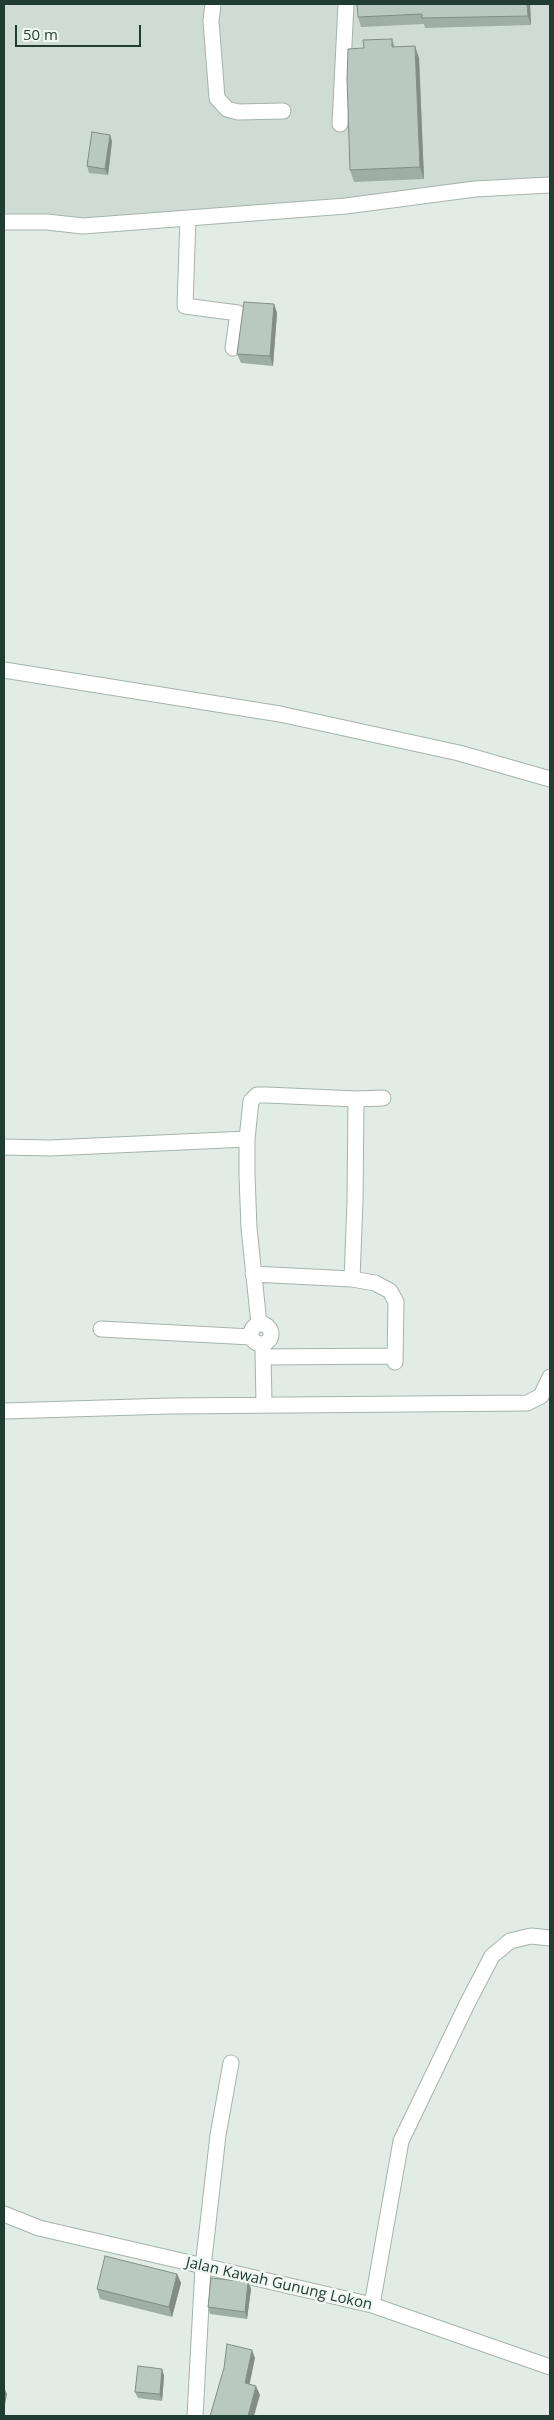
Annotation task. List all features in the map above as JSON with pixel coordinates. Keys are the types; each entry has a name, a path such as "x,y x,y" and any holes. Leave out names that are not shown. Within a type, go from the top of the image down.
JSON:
{"street":[{"path":"213,4 212,38 218,98 227,109 238,112 283,111"},
{"path":"340,124 346,4"},
{"path":"4,222 47,222 83,226 346,206 475,189 550,185"},
{"path":"188,218 185,306 238,313 233,348"},
{"path":"4,670 280,714 459,753 550,779"},
{"path":"255,1330 248,1210 247,1139 251,1101 257,1095 356,1099 383,1098"},
{"path":"352,1279 356,1099"},
{"path":"4,1147 50,1148 247,1139"},
{"path":"253,1274 352,1279 375,1283 390,1291 396,1302 395,1359 263,1351"},
{"path":"101,1330 255,1330 267,1325 272,1332 263,1351 264,1405"},
{"path":"4,1411 264,1405 527,1403 541,1396 550,1377"},
{"path":"372,2305 401,2141 463,2013 492,1956 510,1941 531,1936 550,1938"},
{"path":"195,2416 203,2267 218,2135 230,2063"},
{"name":"Jalan Kawah Gunung Lokon","path":"4,2214 39,2228 372,2305 550,2367"}],"shaded area":[{"path":"4,4 550,4 550,188 346,206 4,223"}],"building":[{"path":"357,4 527,4 528,16 422,18 422,14 358,17"},
{"path":"392,39 392,47 415,46 420,167 350,170 348,49 364,48 363,40"},
{"path":"92,132 110,135 105,169 87,166"},
{"path":"244,302 274,304 270,356 237,354"},
{"path":"105,2256 177,2274 169,2307 97,2289"},
{"path":"211,2278 248,2282 245,2312 208,2307"},
{"path":"227,2344 252,2350 245,2383 256,2386 248,2416 210,2416 224,2368"},
{"path":"138,2366 162,2369 160,2394 135,2392"}]}
